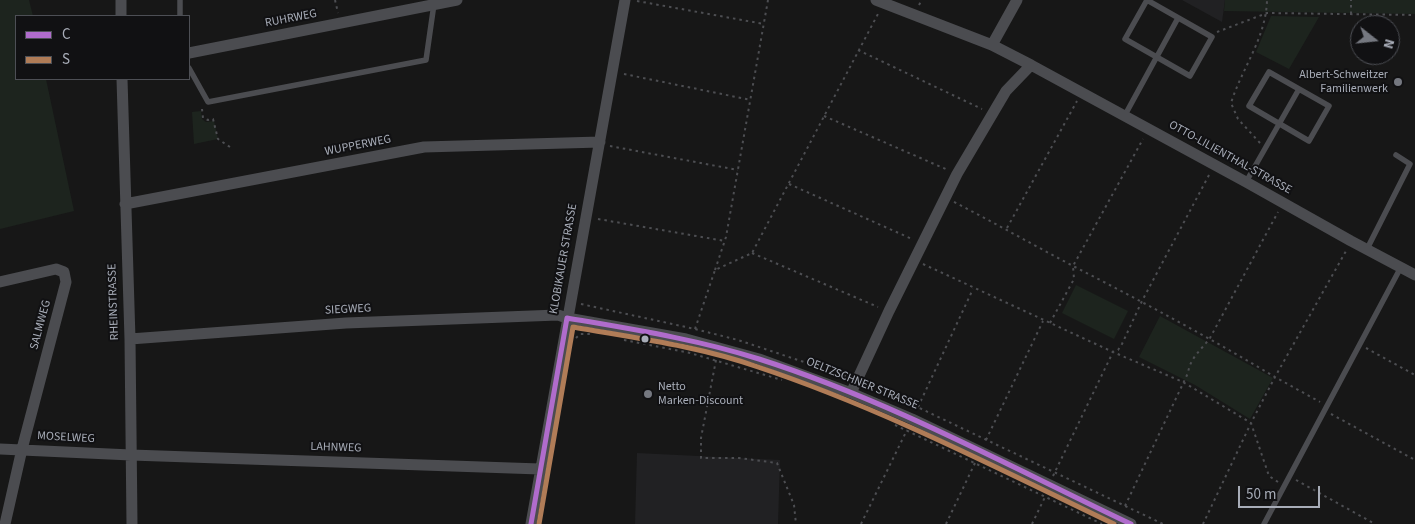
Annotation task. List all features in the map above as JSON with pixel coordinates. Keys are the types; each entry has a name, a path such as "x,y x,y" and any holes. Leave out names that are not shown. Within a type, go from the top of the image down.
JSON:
{"street":[{"path":"121,0 121,15"},
{"name":"RUHRWEG","path":"190,53 457,0"},
{"name":"KLOBIKAUER STRASSE","path":"531,524 625,0"},
{"path":"992,45 1017,0"},
{"name":"OTTO-LILIENTHAL-STRASSE","path":"880,1 992,45 1082,91 1351,242 1415,274"},
{"path":"851,393 889,311 957,174 1006,92 1031,65"},
{"name":"RHEINSTRASSE","path":"122,80 130,339 132,524"},
{"name":"WUPPERWEG","path":"125,204 424,147 600,142"},
{"name":"SALMWEG","path":"0,282 56,269 64,272 66,282 22,449"},
{"name":"SIEGWEG","path":"130,339 346,323 558,315 567,318"},
{"name":"OELTZSCHNER STRASSE","path":"567,318 693,340 759,359 912,418 1131,524"},
{"name":"MOSELWEG","path":"0,448 131,455"},
{"path":"5,524 22,449"},
{"name":"LAHNWEG","path":"131,455 540,468"}],"lane":[{"path":"180,0 180,15"},
{"path":"1146,0 1178,18 1212,37 1190,76 1125,39 1146,0"},
{"path":"190,70 208,102 426,60 434,4"},
{"path":"1125,115 1178,18"},
{"path":"1269,72 1299,89 1329,106 1309,140 1249,106 1269,72"},
{"path":"1246,182 1299,89"},
{"path":"1367,249 1410,164 1396,155"},
{"path":"1264,524 1401,267"}],"path":[{"path":"632,0 764,24"},
{"path":"690,353 695,329 725,241 768,0"},
{"path":"1266,146 1258,142 1238,119 1231,103 1256,46 1267,14 1267,0"},
{"path":"1351,0 1351,14"},
{"path":"716,270 752,253 858,50 880,1"},
{"path":"1212,37 1218,32 1267,14 1415,15"},
{"path":"858,50 992,114"},
{"path":"612,71 751,100"},
{"path":"1007,228 1082,91"},
{"path":"208,102 201,105 203,118 213,119 218,139 230,147"},
{"path":"824,116 957,174"},
{"path":"1050,323 1074,279 1073,266 1149,129"},
{"path":"600,142 606,146 738,170"},
{"path":"1032,524 1113,352 1118,350 1122,344 1142,301 1214,166"},
{"path":"789,184 922,243"},
{"path":"946,198 1007,228 1073,266 1210,338 1415,460"},
{"path":"1120,518 1188,374 1191,361 1210,338 1282,203"},
{"path":"586,216 725,241"},
{"path":"1203,524 1275,377 1351,242"},
{"path":"752,253 889,311"},
{"path":"914,260 974,289 1183,382 1251,423 1268,476 1284,486"},
{"path":"861,524 974,289"},
{"path":"946,524 1044,320"},
{"path":"576,338 580,334 595,334"},
{"path":"622,340 690,353 785,381"},
{"path":"1359,345 1415,375"},
{"path":"718,348 702,438 701,458 739,458 777,463 794,505 796,524"},
{"path":"893,424 1102,524"},
{"path":"1290,476 1375,524"}],"shaded area":[{"path":"0,0 29,0 33,15 15,15 15,80 46,80 74,211 0,229"},
{"path":"1182,0 1225,0 1222,22"},
{"path":"1225,0 1415,0 1415,14 1224,11"},
{"path":"1271,16 1319,17 1289,69 1256,52"},
{"path":"201,111 202,119 206,122 214,121 218,139 194,144 192,112"},
{"path":"1076,285 1128,311 1114,339 1062,313"},
{"path":"1160,316 1273,378 1250,419 1195,385 1139,357"},
{"path":"637,453 780,460 778,524 635,524"}],"transit line":[{"name":"C","path":"531,524 567,318 663,335 711,346 807,375 948,435 1131,524"},
{"name":"S","path":"539,524 573,327 712,353 804,383 938,440 1114,524"}],"place":[{"name":"Albert-Schweitzer Familienwerk","path":"1398,82"},
{"name":"Netto Marken-Discount","path":"648,394"}]}
